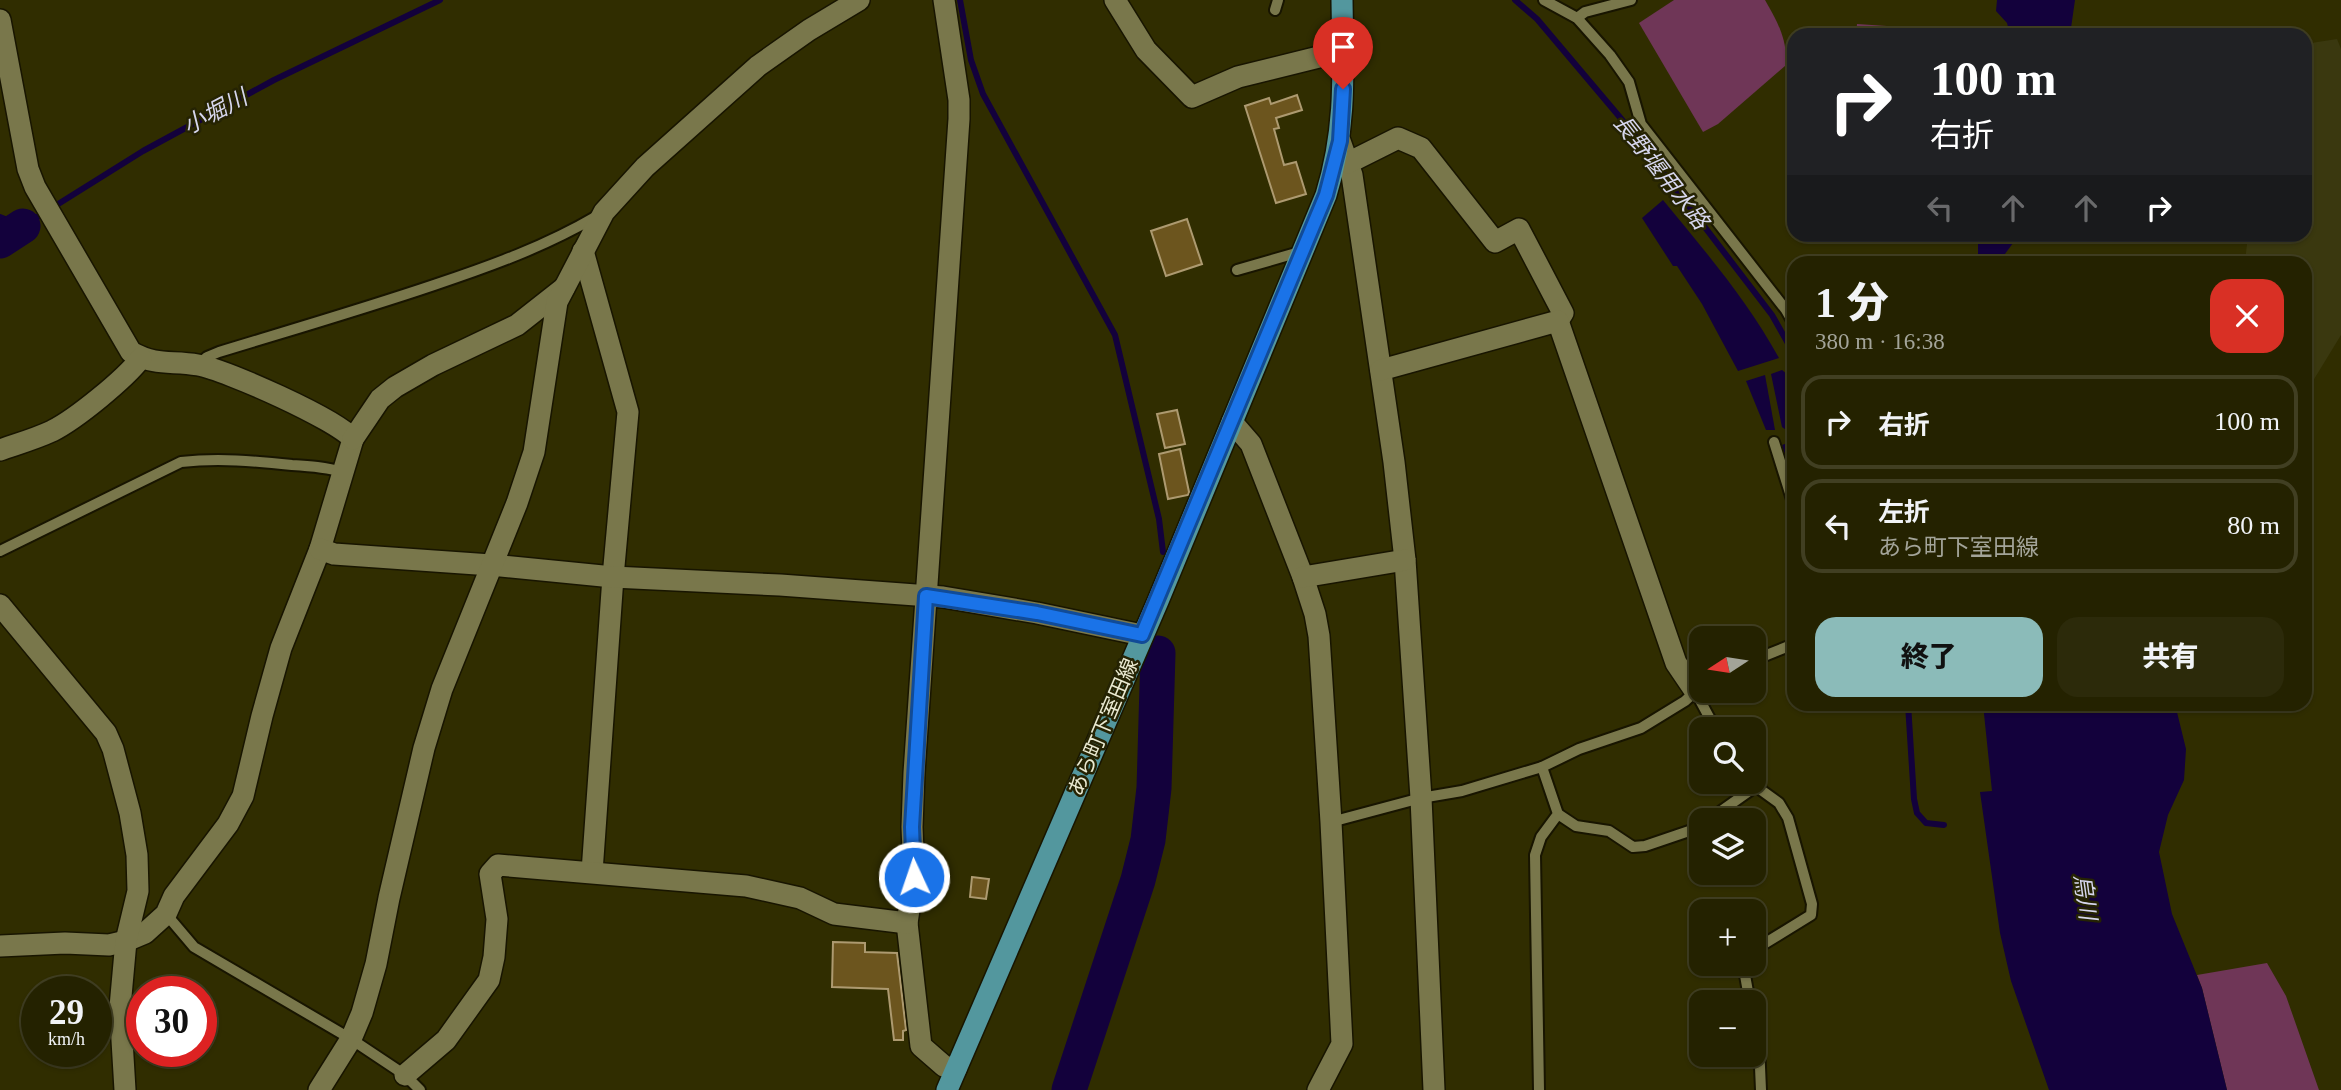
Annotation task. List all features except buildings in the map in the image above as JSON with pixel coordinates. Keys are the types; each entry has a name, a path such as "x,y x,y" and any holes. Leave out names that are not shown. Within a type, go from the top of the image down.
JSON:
{"main road":[{"name":"あら町下室田線","path":"947,1090 1142,635 1326,195 1340,141 1343,108 1342,0"}],"street":[{"path":"319,1090 351,1039 362,1013 376,964 424,748 442,689 517,503 534,452 557,302 604,212 645,167 758,66 809,30 859,0"},
{"path":"944,0 959,100 959,119 912,827 914,877 907,923 920,1046 944,1066 956,1069"},
{"path":"1115,0 1146,50 1192,97 1238,77 1343,51"},
{"path":"0,19 28,169 56,227 131,352 150,362 198,365 248,382 327,421 353,439"},
{"path":"1348,163 1398,138 1422,148 1495,243 1519,229 1563,313 1558,321 1381,370"},
{"path":"1340,141 1352,175 1381,370 1405,560 1412,691 1422,798 1434,1090"},
{"path":"583,251 628,412 592,872"},
{"path":"0,946 65,943 109,945 145,933 166,914 174,896 228,824 243,796 281,649 320,549 353,439 380,399 395,387 517,325 564,288"},
{"path":"1558,321 1675,663 1689,678"},
{"path":"0,450 52,430 69,420 131,371 141,358"},
{"path":"1232,422 1251,444 1303,577 1319,636 1342,1044 1318,1090"},
{"path":"320,549 334,554 613,577 780,585 926,596 1037,613 1142,635"},
{"path":"1303,577 1405,560"},
{"path":"0,605 97,720 113,748 130,813 137,855 138,891 126,941 120,1006 125,1090"},
{"path":"412,1083 489,980 497,919 490,874 498,865 746,886 800,898 834,914 907,923"}],"lane":[{"path":"1544,0 1577,18 1624,74 1629,82 1641,124 1787,312"},
{"path":"1577,18 1585,12 1631,0"},
{"path":"198,365 219,352 504,262 572,231 604,212"},
{"path":"1237,270 1303,251"},
{"path":"1774,442 1787,484"},
{"path":"0,551 181,462 206,459 260,461 342,472"},
{"path":"1766,655 1787,647"},
{"path":"1331,822 1422,798 1462,791 1542,767 1579,749 1641,727 1689,697"},
{"path":"1542,767 1558,814 1576,826 1609,831 1633,847 1645,846 1689,831"},
{"path":"1724,808 1742,794"},
{"path":"1766,794 1779,803 1788,818 1812,904 1811,915 1766,943"},
{"path":"1539,1090 1535,855 1541,837 1558,814"},
{"path":"166,914 194,947 351,1039 412,1083"},
{"path":"1760,1067 1761,1090"}],"shaded area":[{"path":"1674,0 1765,0 1784,40 1785,66 1718,124 1703,132 1639,23"},
{"path":"1857,24 1917,28 1857,28"},
{"path":"2337,39 2341,49 2341,335 2312,383 2312,256 2246,256 2247,242 2312,242 2312,43"},
{"path":"2267,963 2286,996 2319,1090 2227,1090 2197,975"}],"water":[{"path":"1997,0 2075,0 2071,28 2008,28 1996,11"},
{"path":"1663,200 1739,296 1779,358 1738,371 1702,304 1642,218"},
{"path":"1978,242 2014,242 2003,256 1978,256"},
{"path":"1782,370 1787,374 1787,431 1782,427 1771,374"},
{"path":"1765,375 1775,430 1766,430 1746,381"},
{"path":"1787,443 1787,462 1782,445"},
{"name":"烏川","path":"1984,711 2177,711 2186,749 2184,780 2168,815 2159,852 2172,914 2202,988 2227,1090 2049,1090 2011,981 2000,933 1980,792 1992,791"}],"waterway":[{"name":"小堀川","path":"0,217 23,226 143,151 274,80 440,0"},
{"path":"960,0 971,60 983,94 1115,335 1159,519 1163,552"},
{"name":"長野堰用水路","path":"1515,0 1537,19 1629,128 1772,315 1787,342"},
{"name":"小堀川","path":"0,241 23,226"},
{"path":"1069,1090 1138,880 1148,840 1154,788 1158,653"},
{"name":"長野堰用水路","path":"1908,711 1917,813 1926,823 1944,825"}],"route":[{"path":"914,877 914,773 926,596 1037,613 1142,635 1326,195 1340,141 1343,89"}]}
